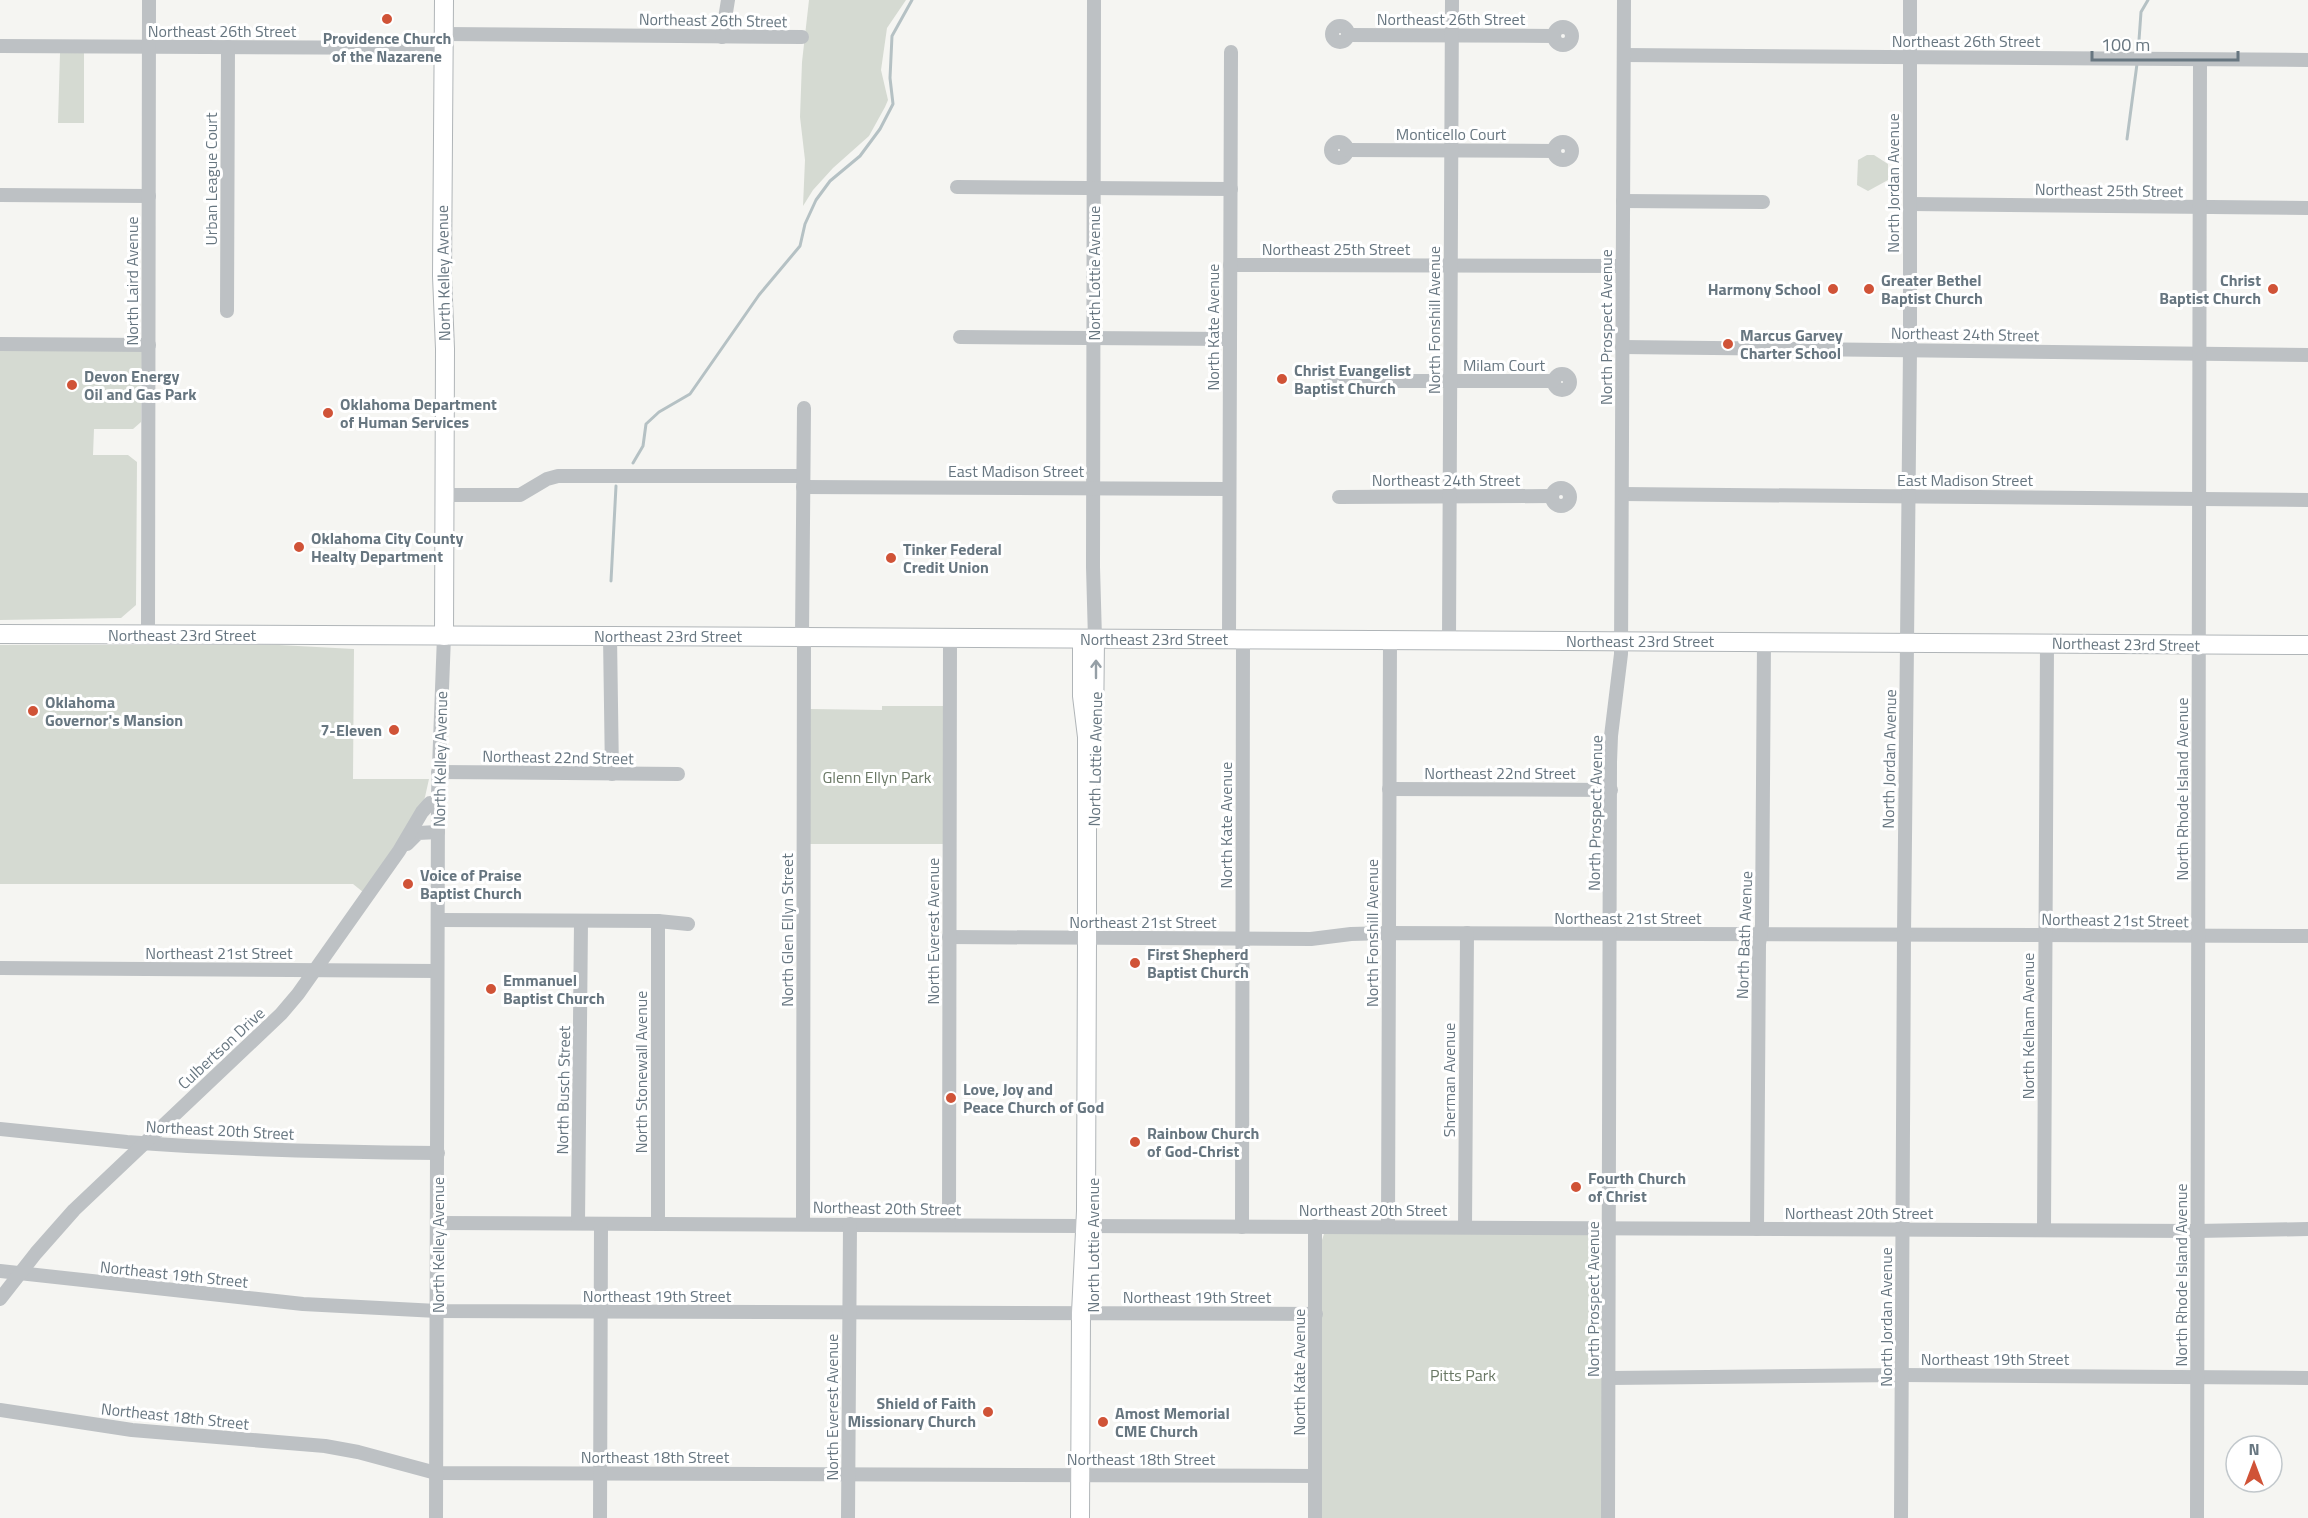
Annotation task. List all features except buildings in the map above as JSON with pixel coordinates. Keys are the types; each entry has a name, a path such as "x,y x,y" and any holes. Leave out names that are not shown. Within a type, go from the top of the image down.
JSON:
{"main road":[{"name":"North Kelley Avenue","path":"444,0 442,276 444,636"},
{"name":"Northeast 23rd Street","path":"0,634 2308,645"},
{"name":"North Lottie Avenue","path":"1080,1518 1086,1475 1090,1226 1087,737 1082,696 1088,639"},
{"name":"North Lottie Avenue","path":"1086,1475 1092,1518"}],"street":[{"name":"North Laird Avenue","path":"148,634 149,0"},
{"path":"722,37 728,0"},
{"name":"North Lottie Avenue","path":"1088,639 1093,488 1094,0"},
{"name":"North Fonshill Avenue","path":"1449,640 1452,0"},
{"name":"North Prospect Avenue","path":"1608,1518 1611,736 1620,680 1622,641 1624,0"},
{"name":"North Jordan Avenue","path":"1901,1518 1910,350 1910,0"},
{"name":"Northeast 26th Street","path":"1348,34 1554,36"},
{"name":"Northeast 26th Street","path":"0,46 228,47 444,41 802,37"},
{"name":"Urban League Court","path":"227,311 228,47"},
{"name":"North Kate Avenue","path":"1231,51 1228,489 1236,639 1242,938 1242,1227"},
{"name":"Northeast 26th Street","path":"1624,55 2308,60"},
{"name":"North Rhode Island Avenue","path":"2197,1518 2200,60"},
{"name":"Monticello Court","path":"1347,150 1554,151"},
{"path":"957,187 1231,189"},
{"path":"0,195 149,196"},
{"path":"1623,201 1763,202"},
{"name":"Northeast 25th Street","path":"1910,204 2308,208"},
{"name":"Northeast 25th Street","path":"1230,265 1622,266"},
{"path":"960,337 1230,339"},
{"path":"0,344 149,345"},
{"name":"Northeast 24th Street","path":"1622,347 2308,355"},
{"name":"Milam Court","path":"1347,381 1553,381"},
{"name":"North Glen Ellyn Street","path":"803,1224 804,408"},
{"name":"East Madison Street","path":"445,495 520,495 547,479 558,476 1228,489"},
{"name":"East Madison Street","path":"1622,494 2308,500"},
{"name":"Northeast 24th Street","path":"1339,497 1552,496"},
{"name":"North Kelley Avenue","path":"436,1518 438,772 444,636"},
{"path":"610,636 612,774"},
{"name":"North Everest Avenue","path":"948,1225 950,637"},
{"name":"North Fonshill Avenue","path":"1388,1227 1390,639"},
{"name":"North Bath Avenue","path":"1757,1229 1764,641"},
{"name":"North Kelham Avenue","path":"2044,1229 2047,643"},
{"name":"Northeast 22nd Street","path":"438,772 678,774"},
{"name":"Northeast 22nd Street","path":"1389,789 1611,790"},
{"name":"Culbertson Drive","path":"0,1299 74,1210 143,1143 259,1037 298,994 399,851 422,812 430,803 438,803"},
{"path":"399,851 418,833 438,832"},
{"path":"438,920 658,921 688,924"},
{"name":"North Stonewall Avenue","path":"658,921 658,1224"},
{"name":"North Busch Street","path":"578,1223 581,922"},
{"name":"Northeast 21st Street","path":"949,937 1311,939 1351,934 1388,933 2045,935 2198,938 2308,936"},
{"name":"Sherman Avenue","path":"1465,1227 1467,933"},
{"name":"Northeast 21st Street","path":"0,968 437,971"},
{"name":"Northeast 20th Street","path":"0,1129 143,1143 293,1151 438,1153"},
{"name":"Northeast 20th Street","path":"438,1223 2197,1231 2308,1229"},
{"path":"600,1518 601,1224"},
{"name":"North Everest Avenue","path":"848,1518 850,1224"},
{"name":"North Kate Avenue","path":"1315,1226 1315,1518"},
{"name":"Northeast 19th Street","path":"0,1271 303,1304 438,1311 1316,1314"},
{"name":"Northeast 19th Street","path":"1610,1378 1902,1375 2308,1378"},
{"name":"Northeast 18th Street","path":"0,1410 161,1433 325,1446 358,1452 436,1473 1315,1476"}],"green space":[{"path":"809,0 906,0 887,28 881,70 888,100 885,107 869,136 833,168 813,190 803,206 805,160 800,117 802,62"},
{"path":"60,53 84,53 84,123 58,123"},
{"path":"1867,155 1874,155 1888,164 1888,180 1868,191 1857,185 1858,160"},
{"path":"0,347 142,351 141,422 133,429 94,429 93,455 128,455 137,462 136,605 121,618 0,620"},
{"path":"0,645 279,645 354,649 353,779 429,779 425,797 419,811 363,892 353,884 0,884"},
{"name":"Glenn Ellyn Park","path":"882,706 945,706 945,844 810,844 810,709 882,710"},
{"name":"Pitts Park","path":"1324,1234 1595,1234 1603,1237 1603,1518 1322,1518 1322,1240"}],"waterway":[{"path":"633,463 643,446 646,424 659,412 690,394 759,295 800,246 805,224 816,200 830,181 860,156 880,129 893,104 890,78 892,36 912,0"},
{"path":"2138,54 2141,12 2148,0"},
{"path":"2127,139 2137,64"},
{"path":"611,581 616,486"}],"place":[{"name":"Providence Church of the Nazarene","path":"387,19"},
{"name":"Harmony School","path":"1833,289"},
{"name":"Greater Bethel Baptist Church","path":"1869,289"},
{"name":"Christ Baptist Church","path":"2273,289"},
{"name":"Marcus Garvey Charter School","path":"1728,344"},
{"name":"Christ Evangelist Baptist Church","path":"1282,379"},
{"name":"Devon Energy Oil and Gas Park","path":"72,385"},
{"name":"Oklahoma Department of Human Services","path":"328,413"},
{"name":"Oklahoma City County Healty Department","path":"299,547"},
{"name":"Tinker Federal Credit Union","path":"891,558"},
{"name":"Oklahoma Governor's Mansion","path":"33,711"},
{"name":"7-Eleven","path":"394,730"},
{"name":"Voice of Praise Baptist Church","path":"408,884"},
{"name":"First Shepherd Baptist Church","path":"1135,963"},
{"name":"Emmanuel Baptist Church","path":"491,989"},
{"name":"Love, Joy and Peace Church of God","path":"951,1098"},
{"name":"Rainbow Church of God-Christ","path":"1135,1142"},
{"name":"Fourth Church of Christ","path":"1576,1187"},
{"name":"Shield of Faith Missionary Church","path":"988,1412"},
{"name":"Amost Memorial CME Church","path":"1103,1422"}]}
